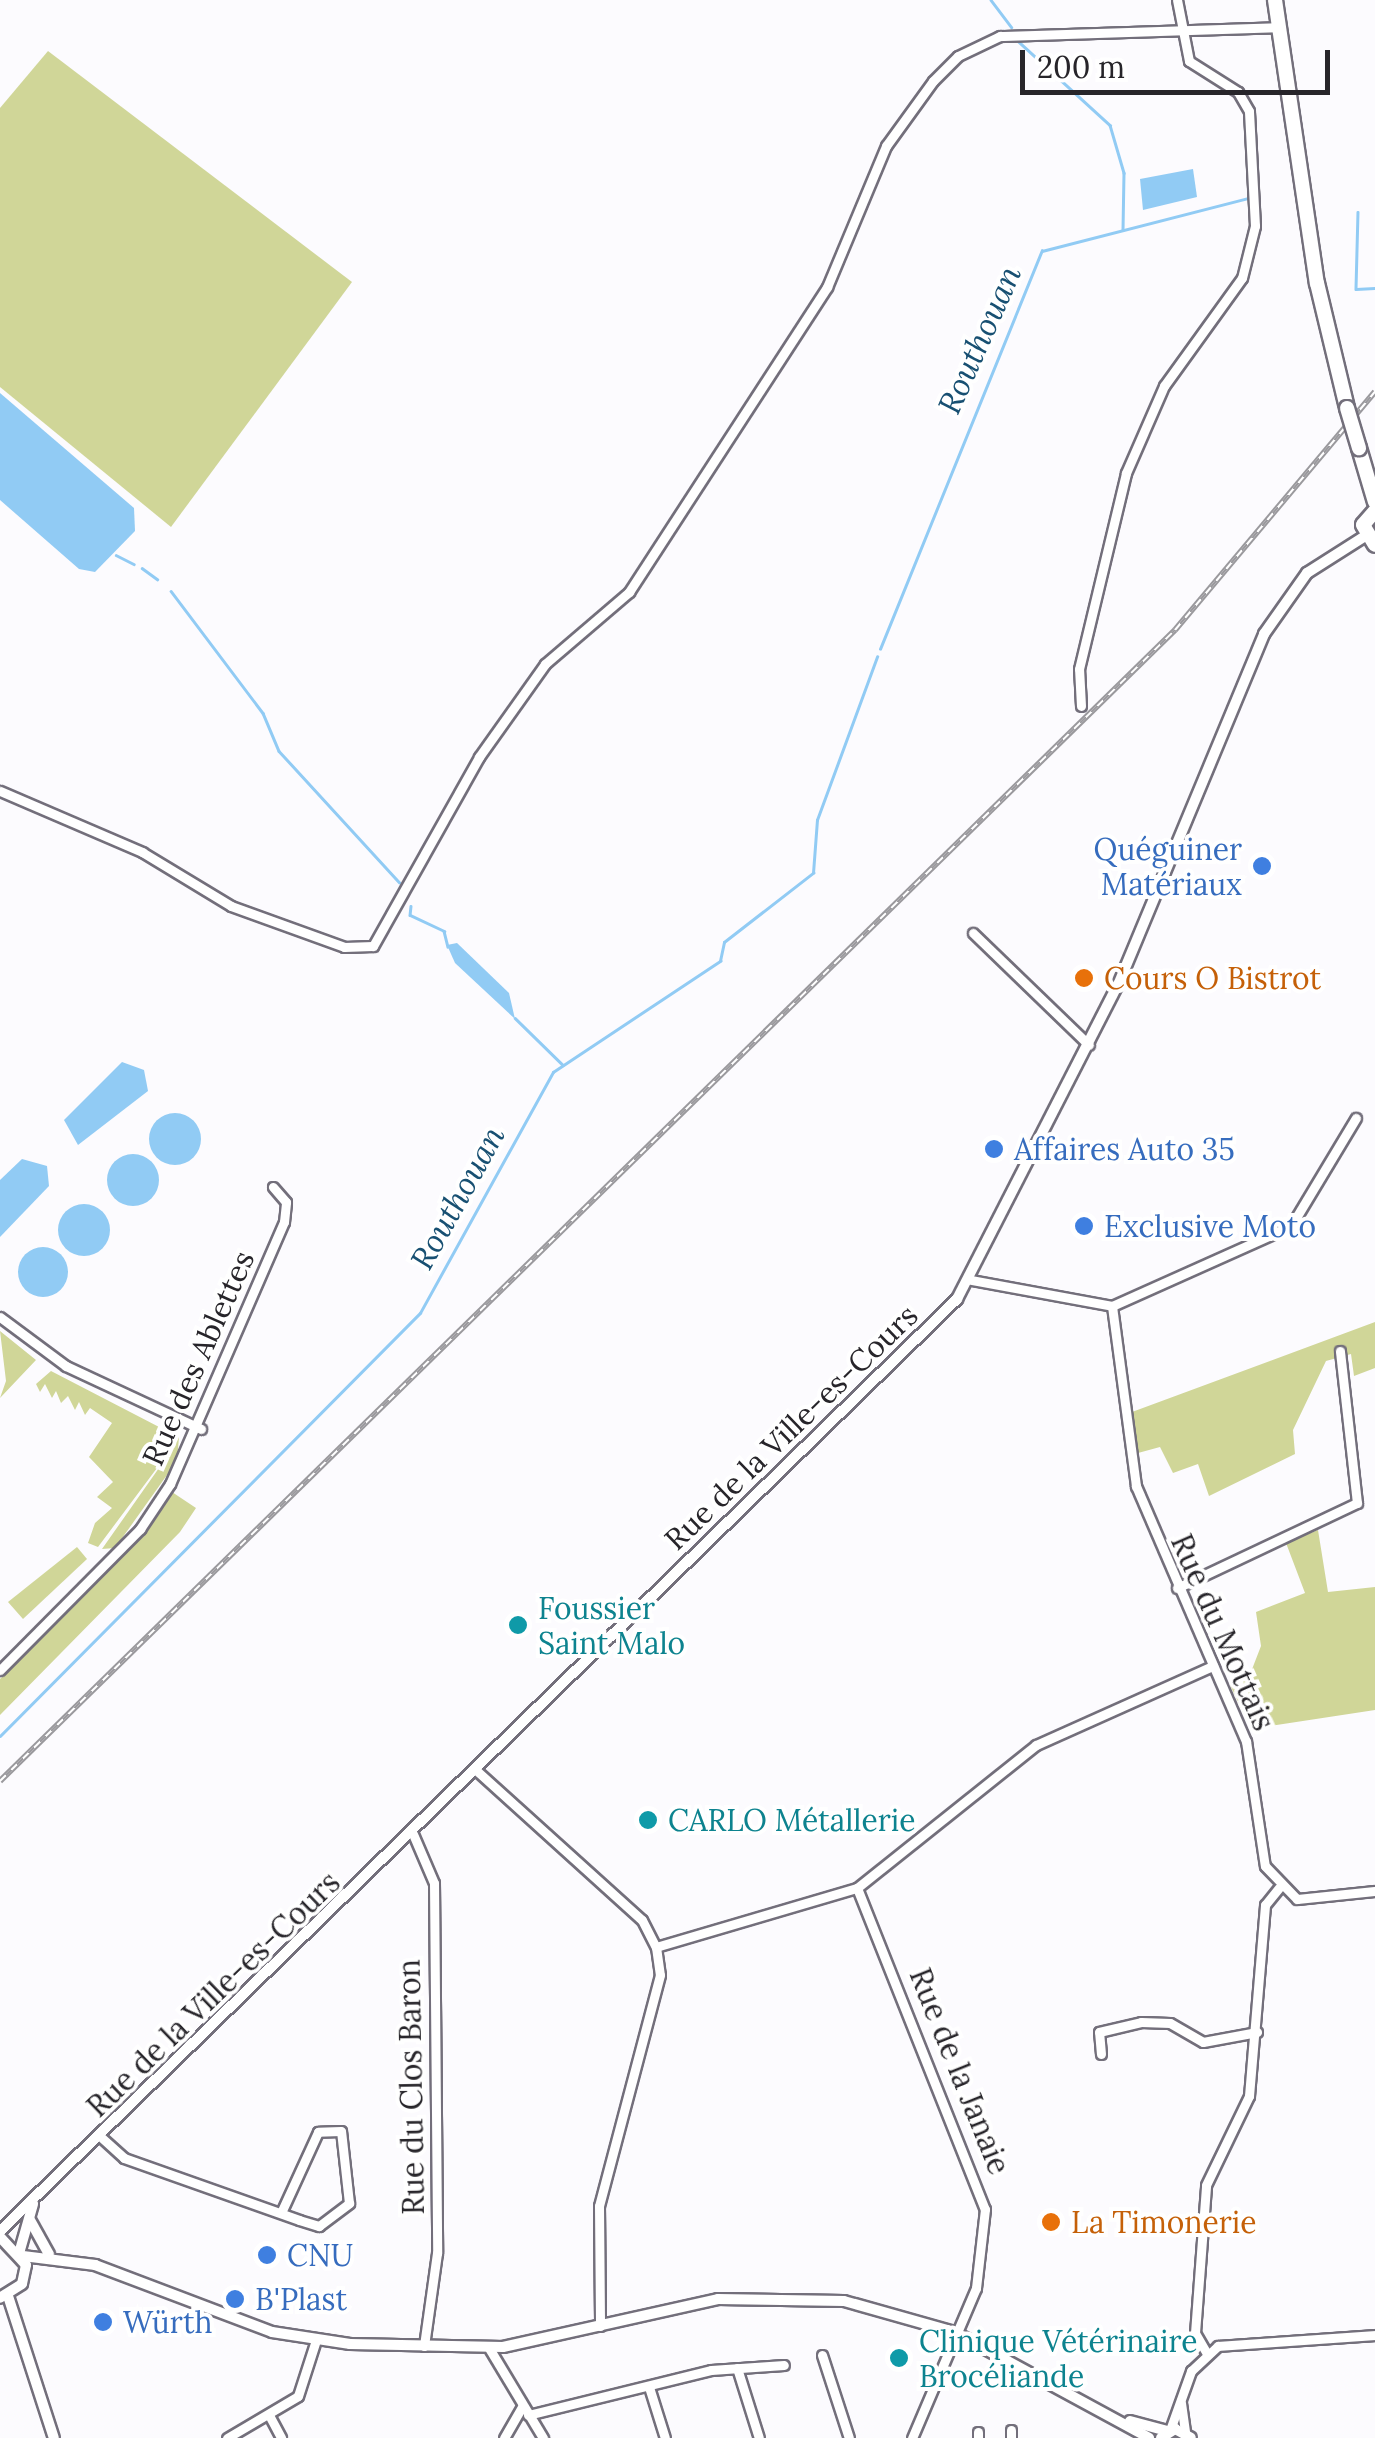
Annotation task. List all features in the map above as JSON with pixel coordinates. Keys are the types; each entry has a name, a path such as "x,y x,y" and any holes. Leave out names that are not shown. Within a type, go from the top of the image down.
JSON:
{"main road":[{"path":"1275,0 1317,284 1375,502"},
{"path":"1370,540 1375,510"}],"street":[{"path":"1081,706 1079,669 1126,473 1164,386 1242,278 1255,226 1249,111 1189,61 1177,32 1177,0"},
{"path":"0,791 73,830 142,852 231,906 328,942 373,946 478,757 545,664 629,592 821,296 886,146 933,81 958,56 1000,36 1280,27"},
{"name":"Rue de la Ville-es-Cours","path":"0,2234 413,1834 971,1280 1088,1044 1264,634 1307,573 1370,540"},
{"path":"973,933 1088,1044"},
{"path":"971,1280 1112,1306 1291,1226 1356,1118"},
{"name":"Rue des Ablettes","path":"0,1670 140,1530 201,1428 284,1222 286,1202 272,1187"},
{"name":"Rue du Mottais","path":"1112,1306 1136,1486 1176,1588 1246,1741 1265,1866 1279,1888"},
{"path":"0,1317 66,1366 201,1428"},
{"path":"1176,1588 1357,1503 1340,1351"},
{"path":"656,1947 857,1888 1036,1744 1213,1666"},
{"path":"477,1771 642,1920 656,1947 660,1975 599,2206 600,2326"},
{"name":"Rue du Clos Baron","path":"413,1834 434,1882 438,2253 424,2346"},
{"name":"Rue de la Janaie","path":"857,1888 982,2189 984,2258 912,2438"},
{"path":"1206,2352 1195,2333 1206,2185 1244,2115 1256,2032 1265,1905 1279,1888 1308,1900 1375,1890"},
{"path":"1101,2054 1099,2032 1141,2022 1170,2022 1203,2042 1256,2032"},
{"path":"102,2138 124,2158 281,2213 319,2226 341,2218 349,2203 342,2131 318,2132 281,2213"},
{"path":"33,2204 22,2253 25,2275 4,2297 54,2438"},
{"path":"30,2220 49,2254"},
{"path":"0,2234 22,2253 49,2254 316,2340 489,2348 762,2296 844,2301 954,2332 1120,2418 1149,2438"},
{"path":"1166,2433 1206,2352 1246,2340 1375,2335"},
{"path":"226,2438 298,2396 316,2340"},
{"path":"489,2348 542,2438"},
{"path":"822,2355 850,2438"},
{"path":"504,2438 525,2412 736,2368 784,2365"},
{"path":"736,2368 759,2438"},
{"path":"649,2386 665,2438"},
{"path":"1120,2418 1166,2433 1188,2435 1180,2400"},
{"path":"269,2415 281,2438"}],"green space":[{"path":"48,51 352,282 171,527 0,387 0,108"},
{"path":"1375,1322 1375,1368 1354,1376 1351,1354 1326,1361 1293,1430 1295,1454 1209,1496 1198,1464 1173,1473 1160,1447 1138,1453 1132,1412"},
{"path":"0,1331 36,1360 0,1398 6,1381"},
{"path":"51,1371 161,1428 157,1468 98,1547 88,1543 95,1523 112,1508 97,1497 113,1482 89,1457 112,1423 90,1408 85,1415 79,1402 75,1410 68,1396 61,1403 56,1391 52,1398 45,1384 40,1392 36,1384"},
{"path":"162,1420 179,1437 177,1461 115,1548 102,1549 166,1458"},
{"path":"172,1492 196,1508 180,1532 0,1715 0,1679 133,1545"},
{"path":"1318,1530 1328,1592 1375,1587 1375,1710 1251,1729 1230,1685 1249,1677 1261,1646 1256,1612 1305,1593 1286,1543"},
{"path":"77,1547 87,1559 23,1619 8,1602"}],"water":[{"path":"1193,169 1197,197 1143,210 1140,179"},
{"path":"0,393 134,508 135,531 95,572 79,569 0,500"},
{"path":"457,943 509,993 515,1019 455,963 447,945"},
{"path":"122,1062 144,1070 148,1091 78,1145 64,1120"},
{"path":"175,1113 194,1120 201,1139 194,1158 175,1165 156,1158 149,1139 156,1120"},
{"path":"133,1154 151,1162 159,1180 151,1198 133,1206 115,1198 107,1180 115,1162"},
{"path":"22,1159 47,1166 49,1186 0,1237 0,1180"},
{"path":"84,1204 102,1212 110,1230 102,1248 84,1256 66,1248 58,1230 66,1212"},
{"path":"33,1248 53,1248 67,1262 67,1282 53,1296 33,1296 19,1282 19,1262"}],"waterway":[{"path":"991,0 1011,27"},
{"path":"1018,41 1110,125 1124,173 1123,230"},
{"name":"Routhouan","path":"880,649 1042,251 1249,198"},
{"name":"Routhouan","path":"1358,212 1356,289 1375,288"},
{"path":"116,555 134,564"},
{"path":"142,568 157,579"},
{"path":"171,591 263,713 279,751 399,882"},
{"name":"Routhouan","path":"0,1736 420,1313 553,1072 720,961 724,942 813,873 817,820 877,657"},
{"path":"411,906 410,915 444,931 448,947"},
{"path":"515,1018 563,1065"}],"railway":[{"path":"0,1781 1175,630 1375,392"}],"place":[{"name":"Quéguiner Matériaux","path":"1262,866"},
{"name":"Cours O Bistrot","path":"1084,978"},
{"name":"Affaires Auto 35","path":"994,1149"},
{"name":"Exclusive Moto","path":"1084,1226"},
{"name":"Foussier Saint Malo","path":"518,1625"},
{"name":"CARLO Métallerie","path":"648,1820"},
{"name":"La Timonerie","path":"1051,2222"},
{"name":"CNU","path":"267,2255"},
{"name":"B'Plast","path":"235,2299"},
{"name":"Würth","path":"103,2322"},
{"name":"Clinique Vétérinaire Brocéliande","path":"899,2358"}]}
